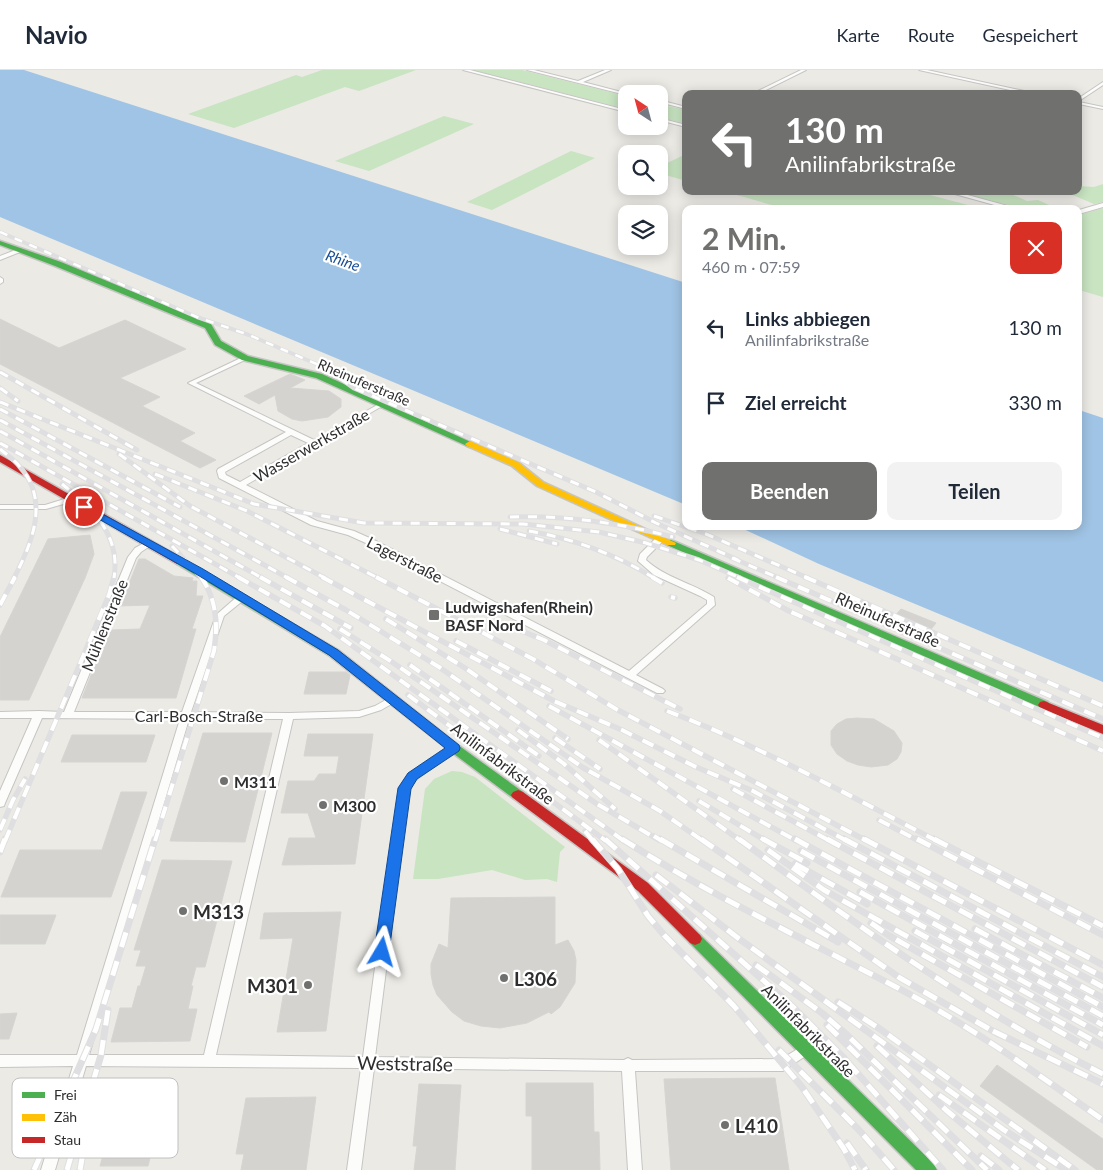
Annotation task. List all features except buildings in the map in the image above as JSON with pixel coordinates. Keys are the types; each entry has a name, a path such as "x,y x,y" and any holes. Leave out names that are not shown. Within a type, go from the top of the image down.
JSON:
{"street":[{"path":"465,70 618,109"},
{"path":"529,70 618,92"},
{"path":"579,82 609,70"},
{"path":"762,90 804,70"},
{"path":"921,70 1017,90"},
{"path":"1082,99 1103,83"},
{"path":"1082,102 1103,108"},
{"path":"668,104 682,107"},
{"path":"668,121 682,125"},
{"path":"962,195 1000,205"},
{"path":"1082,211 1103,205"},
{"name":"Rheinuferstraße","path":"0,243 58,264 208,326 218,343 245,358 319,376 515,464 540,484 660,539 686,548 1103,730"},
{"path":"0,258 18,251"},
{"path":"245,358 191,383 314,443"},
{"name":"Wasserwerkstraße","path":"240,485 381,405"},
{"name":"Lagerstraße","path":"291,432 221,471 222,476 314,523 351,533 371,542 660,691"},
{"name":"Anilinfabrikstraße","path":"0,458 242,597 334,653 454,748 643,888 928,1170"},
{"path":"0,506 46,506 71,499"},
{"path":"630,675 711,605 711,599 702,593 657,573 642,561 643,556 660,539"},
{"name":"Mühlenstraße","path":"68,714 132,556 138,550 150,544"},
{"path":"76,1078 186,714 220,615 242,597"},
{"name":"Carl-Bosch-Straße","path":"0,715 186,714 289,716 359,714 378,708 394,699"},
{"path":"0,803 39,714"},
{"path":"209,1061 289,716"},
{"path":"354,1170 404,788 413,776 454,748"},
{"name":"Weststraße","path":"0,1061 783,1065 806,1049"},
{"path":"628,1064 635,1170"},
{"path":"48,1170 52,1158"}],"green space":[{"path":"322,70 416,70 359,91 345,87 234,128 188,114 296,75 302,77"},
{"path":"472,70 522,70 618,94 618,107"},
{"path":"668,106 682,109 682,123 668,119"},
{"path":"444,116 474,124 369,171 335,161"},
{"path":"571,151 595,158 492,210 467,202"},
{"path":"682,156 682,180 668,176 668,163"},
{"path":"1103,184 1103,202 1094,204 1073,195 1082,195 1082,186 1094,187"},
{"path":"737,195 930,195 968,205 772,205"},
{"path":"970,195 1014,195 1027,201 1038,200 1049,205 1008,205"},
{"path":"1103,208 1103,297 1082,291 1082,214"},
{"path":"452,771 462,772 475,777 565,847 560,852 557,882 547,879 525,880 492,870 438,879 413,879 425,789 434,779"}],"water":[{"name":"Rhine","path":"0,70 24,70 682,282 682,503 0,217"},
{"path":"1082,411 1103,418 1103,682 819,564 746,530 1082,530"}],"railway":[{"path":"0,232 197,317 249,335 326,368"},
{"path":"326,368 354,388 596,492 656,523 738,560"},
{"path":"0,372 137,450"},
{"path":"0,388 18,401"},
{"path":"0,402 254,504 364,523 523,524 599,532 646,543 699,560 740,578"},
{"path":"0,409 180,507"},
{"path":"0,420 288,578"},
{"path":"0,431 262,578"},
{"path":"0,443 240,578"},
{"path":"0,449 18,464 29,480 36,508 32,536 14,578"},
{"path":"119,454 190,506 325,578"},
{"path":"155,474 247,511 378,578"},
{"path":"62,484 94,513 109,536 115,563 114,578"},
{"path":"654,516 682,526"},
{"path":"510,517 552,517 592,521 673,537"},
{"path":"500,529 557,544"},
{"path":"694,530 808,578"},
{"path":"529,531 562,538 594,548 654,578"},
{"path":"172,546 202,578"},
{"path":"732,558 779,578"},
{"path":"0,605 15,577"},
{"path":"5,841 109,595 114,577"},
{"path":"155,841 214,651 215,613 210,595 201,577"},
{"path":"238,577 325,626 624,841"},
{"path":"260,577 351,628"},
{"path":"286,577 346,610 439,667 582,767 660,811 703,841"},
{"path":"322,577 554,701 622,730 696,767 753,791 847,841"},
{"path":"376,577 533,659 616,709 867,841"},
{"path":"652,577 662,583"},
{"path":"737,577 1103,738"},
{"path":"776,577 1103,719"},
{"path":"805,577 1103,706"},
{"path":"728,578 789,611 1103,751"},
{"path":"671,597 675,598"},
{"path":"386,619 465,668 568,739"},
{"path":"514,628 544,640 680,709"},
{"path":"340,629 392,662 597,804 659,840"},
{"path":"456,641 551,691"},
{"path":"410,665 539,756"},
{"path":"408,695 606,841"},
{"path":"549,706 797,841"},
{"path":"667,711 770,755 937,841"},
{"path":"518,730 563,763 615,809"},
{"path":"555,738 600,769"},
{"path":"599,740 741,841"},
{"path":"0,830 13,800 25,779"},
{"path":"733,789 830,841"},
{"path":"699,801 766,841"},
{"path":"879,820 919,841"},
{"path":"585,831 593,841"},
{"path":"654,836 662,841"},
{"path":"0,852 5,839"},
{"path":"74,1078 96,1029 155,839"},
{"path":"592,839 618,869 648,916 664,935 734,1006 802,1087 844,1149 855,1170"},
{"path":"605,839 792,1006 844,1058 943,1170"},
{"path":"622,839 723,898 950,1017 1002,1050 1103,1120"},
{"path":"660,839 838,942"},
{"path":"701,839 900,978 998,1034"},
{"path":"739,839 871,934 962,994 1055,1049 1103,1074"},
{"path":"763,839 807,863"},
{"path":"795,839 1103,1007"},
{"path":"827,839 1103,987"},
{"path":"844,839 1103,977"},
{"path":"864,839 1103,965"},
{"path":"917,839 1103,935"},
{"path":"934,839 1103,926"},
{"path":"768,850 824,890 1103,1046"},
{"path":"801,851 1103,1016"},
{"path":"795,864 867,904"},
{"path":"656,875 738,938 1004,1130 1066,1170"},
{"path":"860,892 1103,1025"},
{"path":"871,923 888,935 1087,1047"},
{"path":"975,929 1103,998"},
{"path":"915,931 1103,1035"},
{"path":"756,965 822,1013 847,1035 987,1170"},
{"path":"838,1002 880,1029 1075,1170"},
{"path":"94,1078 101,1055 108,1010"},
{"path":"827,1025 972,1170"},
{"path":"993,1031 1103,1084"},
{"path":"877,1046 946,1110 1018,1170"},
{"path":"779,1050 859,1130 894,1170"},
{"path":"939,1095 1045,1170"},
{"path":"847,1143 866,1170"},
{"path":"981,1156 999,1170"},
{"path":"34,1170 39,1158"},
{"path":"67,1170 71,1158"},
{"path":"80,1170 82,1158"}],"traffic: fast":[{"path":"0,243 58,264 208,326 218,343 245,358 319,376 470,444"},
{"path":"671,543 1044,705"},
{"path":"181,562 334,653 454,748 518,795"},
{"path":"695,939 928,1170"}],"traffic: slow":[{"path":"470,444 515,464 540,484 671,543"}],"traffic: jam":[{"path":"0,458 181,562"},
{"path":"1044,705 1103,730"},
{"path":"518,795 643,887 695,939"}],"place":[{"name":"Ludwigshafen(Rhein) BASF Nord","path":"434,615"},
{"name":"M311","path":"224,781"},
{"name":"M300","path":"323,805"},
{"name":"M313","path":"183,911"},
{"name":"L306","path":"504,978"},
{"name":"M301","path":"308,985"},
{"name":"L410","path":"725,1125"}],"route":[{"path":"84,507 261,608 334,653 372,681 454,748 413,776 404,788 382,952"}]}
